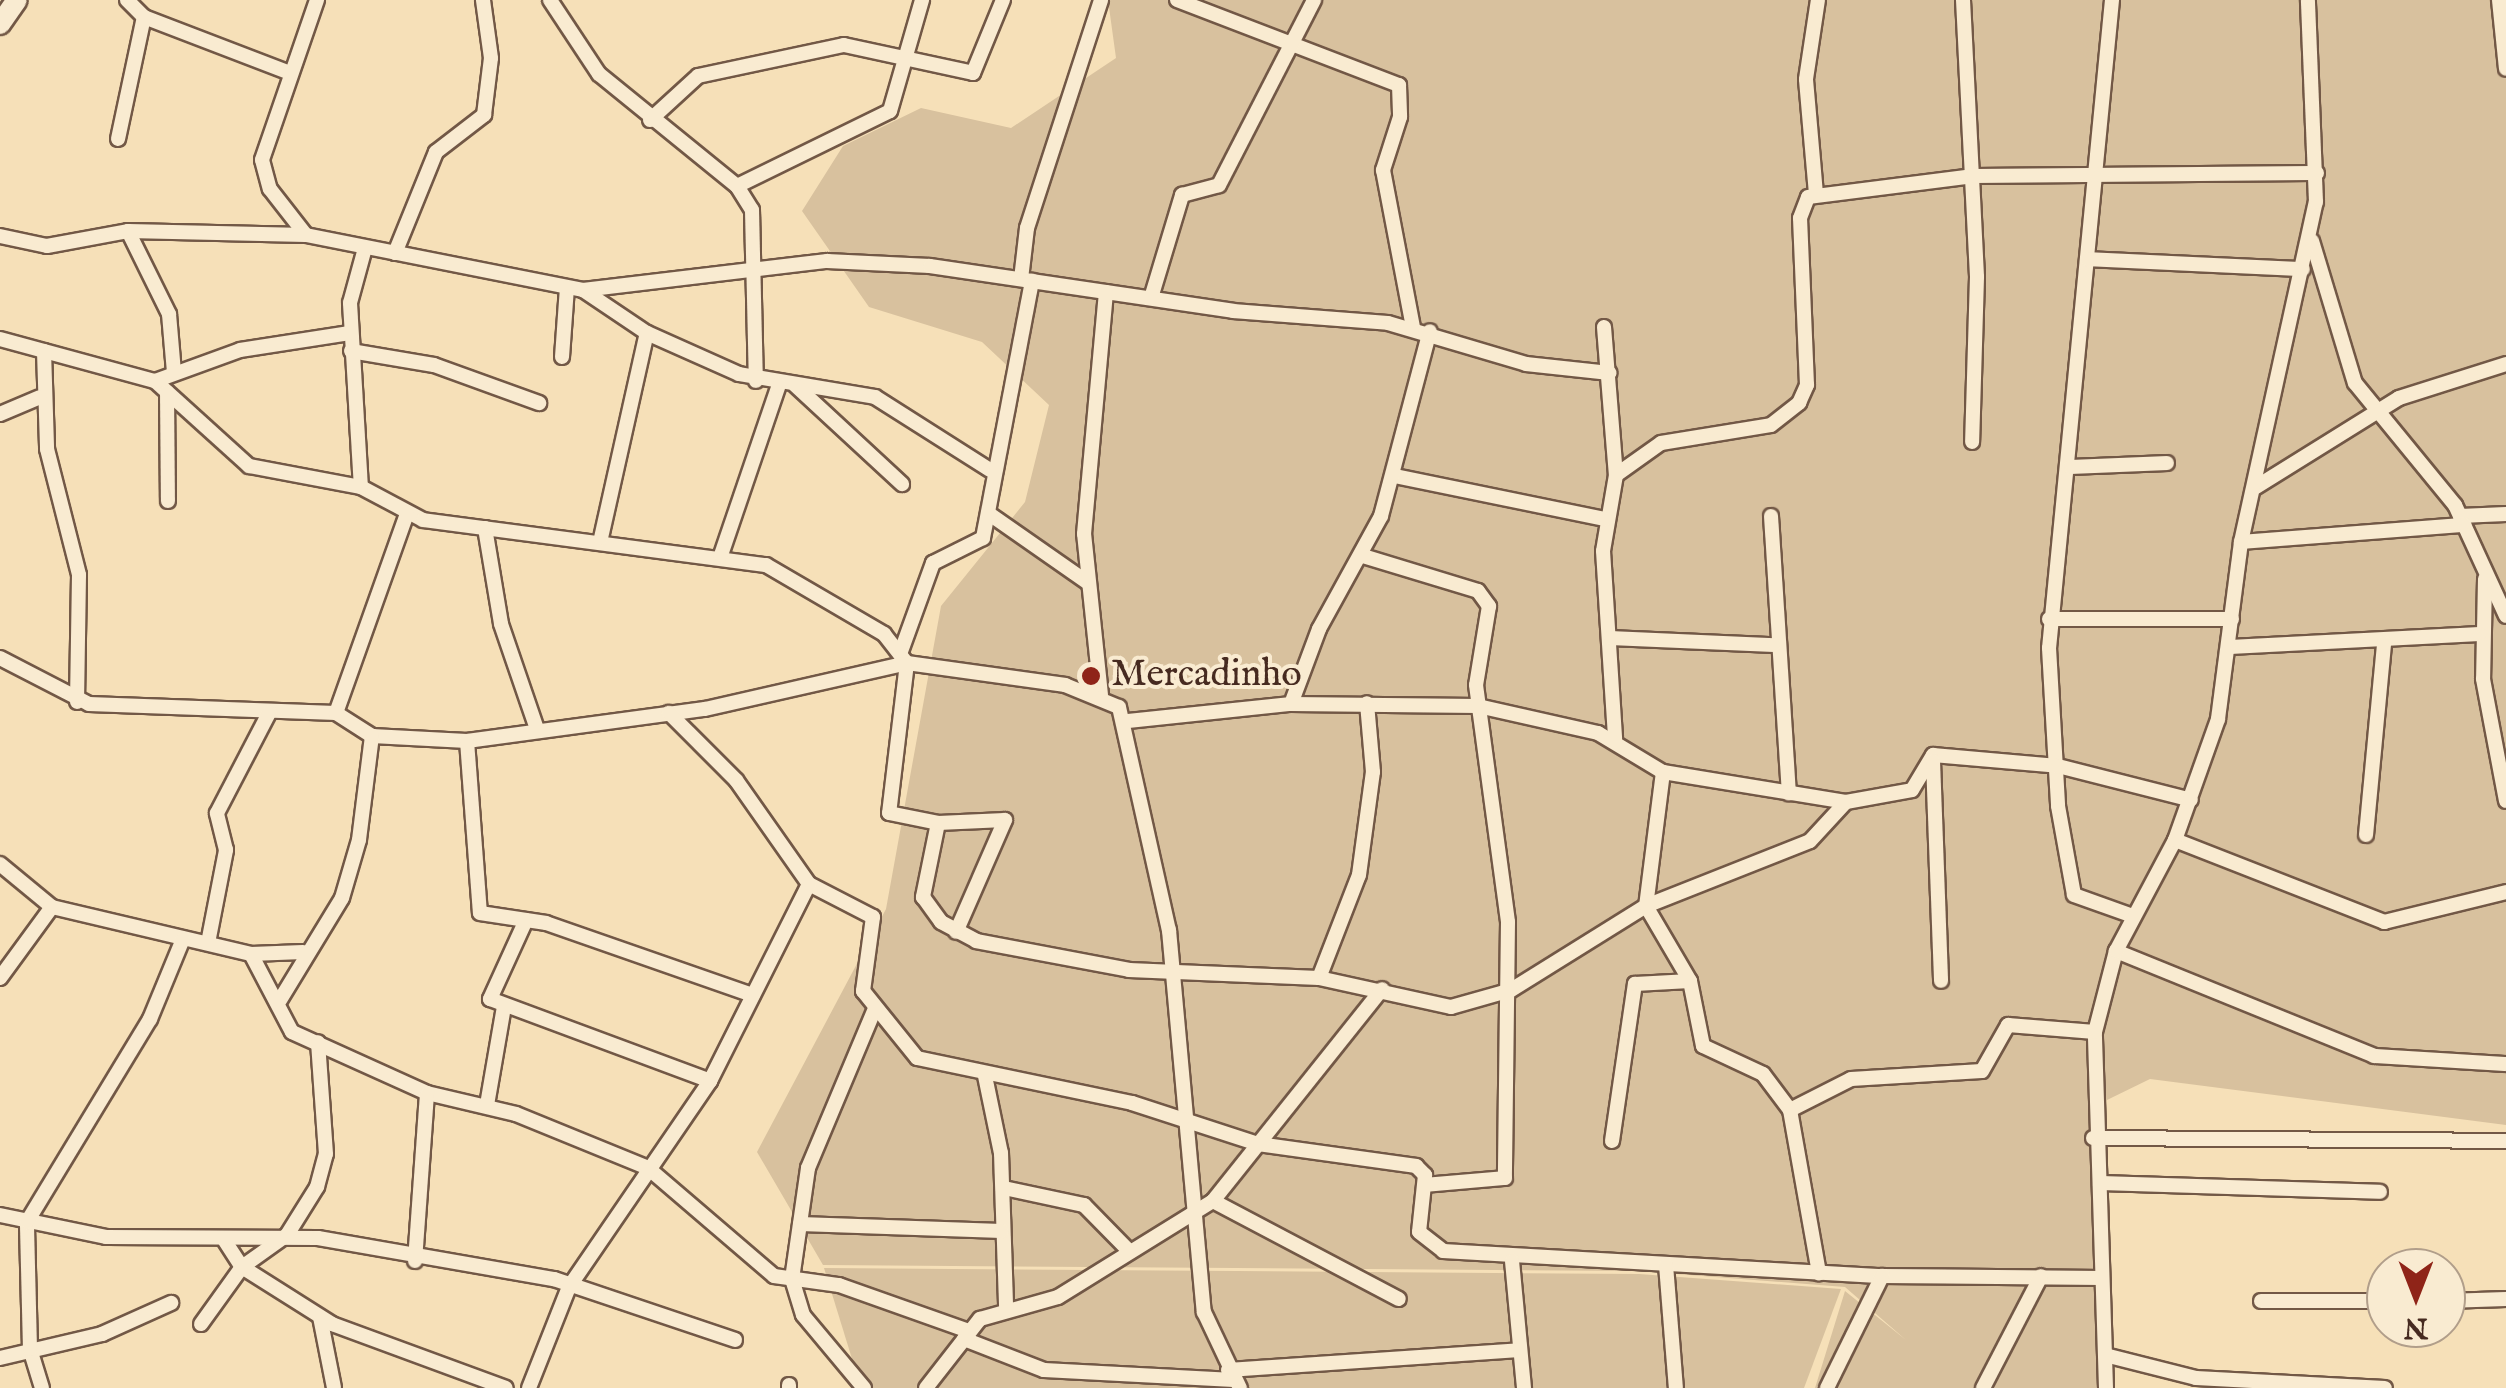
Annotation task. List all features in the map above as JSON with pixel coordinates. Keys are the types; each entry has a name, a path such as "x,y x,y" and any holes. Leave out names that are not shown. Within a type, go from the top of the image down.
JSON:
{"main road":[{"path":"0,24 16,0"}],"street":[{"path":"127,0 144,18 287,72"},
{"path":"306,234 264,174 287,72 317,0"},
{"path":"396,253 436,152 484,115 491,58 484,0"},
{"path":"550,0 600,74 650,120 737,186 755,223 756,380"},
{"path":"737,186 890,111 909,57 922,0"},
{"path":"650,120 712,71 844,45 974,73 1003,0"},
{"path":"956,932 1006,820 938,824 889,813 904,658 933,563 980,542 988,513 990,470 1012,422 1027,280 1027,228 1101,0"},
{"path":"1177,0 1399,85 1400,117 1382,170 1413,327"},
{"path":"1151,298 1182,195 1219,185 1297,44 1314,0"},
{"path":"1616,474 1661,442 1771,425 1798,404 1808,340 1800,218 1816,194 1806,79 1818,0"},
{"path":"1963,0 1974,176 1972,442"},
{"path":"2112,0 2071,467 2049,620 2058,766 2075,899 2133,916"},
{"path":"2106,1388 2100,1183 2094,1138 2095,1032 2116,951 2192,800 2230,647 2241,542 2310,236 2318,173 2308,0"},
{"path":"2500,0 2506,69"},
{"path":"118,139 144,18"},
{"path":"1816,194 1974,176 2318,173"},
{"path":"128,231 169,314 174,372"},
{"path":"0,236 48,246 128,231 306,234 575,290 756,267 873,261 1413,327 1526,364 1610,374"},
{"path":"2310,236 2339,344 2376,411 2421,456 2462,521 2506,616"},
{"path":"361,487 350,333 365,248"},
{"path":"2087,259 2303,269"},
{"path":"575,290 647,333 756,380 875,397 990,470"},
{"path":"562,357 575,290"},
{"path":"1101,695 1088,582 1106,292"},
{"path":"1604,327 1616,474 1605,520 1616,740"},
{"path":"1292,704 1319,629 1363,556 1395,476 1430,331"},
{"path":"168,501 161,386 174,372 240,350 350,333"},
{"path":"601,538 647,333"},
{"path":"0,339 161,386 249,466 361,487 407,514 486,528 601,538 721,555 813,585 904,658 1101,695 1128,721 1174,970 1181,1119 1204,1312 1234,1379"},
{"path":"351,351 434,364 539,403"},
{"path":"44,352 40,397 80,575 78,702"},
{"path":"2256,487 2376,411 2506,364"},
{"path":"787,385 902,484"},
{"path":"721,555 787,385"},
{"path":"0,414 40,397"},
{"path":"2071,467 2167,463"},
{"path":"1395,476 1605,520"},
{"path":"988,513 1088,582"},
{"path":"336,713 407,514"},
{"path":"2241,542 2506,514"},
{"path":"1771,516 1773,646 1790,721 1789,793"},
{"path":"486,528 501,624 537,729"},
{"path":"1363,556 1488,597 1478,706 1512,990 1505,1178 1425,1185"},
{"path":"2486,576 2480,634 2506,801"},
{"path":"2049,620 2232,620"},
{"path":"2230,647 2384,643 2480,634"},
{"path":"1610,638 1773,646"},
{"path":"2366,835 2384,643"},
{"path":"0,658 78,702 336,713 372,736 467,741 788,696 904,658"},
{"path":"1128,721 1292,704 1478,706 1616,740 1663,772 1846,802 1912,790 1932,756"},
{"path":"1319,978 1359,875 1374,772 1368,704"},
{"path":"208,943 226,850 217,813 269,713"},
{"path":"669,713 736,780 809,884 873,918 862,981 875,1009 917,1058 1181,1119 1258,1144 1416,1166 1425,1185 1419,1232 1426,1244 1512,1261 1882,1276 2102,1278"},
{"path":"280,1000 303,952 342,898 372,736"},
{"path":"467,741 477,906 486,917 526,920 753,995"},
{"path":"1932,756 2058,766 2192,800"},
{"path":"1932,756 1941,981"},
{"path":"1663,772 1646,906 1690,981 1703,1046 1763,1074 1790,1110 1819,1273"},
{"path":"938,824 924,897 956,932 1070,960 1319,978 1450,1007 1512,990 1646,906 1810,841 1846,802"},
{"path":"2175,840 2384,922 2506,892"},
{"path":"0,864 52,908 251,954 303,952"},
{"path":"528,1388 570,1286 710,1081 809,884"},
{"path":"0,978 52,908"},
{"path":"526,920 491,992 504,1007 710,1081"},
{"path":"42,1388 30,1349 27,1222 150,1018 182,939"},
{"path":"2116,951 2374,1056 2506,1064"},
{"path":"251,954 280,1000 283,1025 427,1093 487,1106 648,1168 774,1276 892,1300 1044,1370 1234,1379 1519,1350"},
{"path":"1612,1141 1635,984 1690,981"},
{"path":"926,1388 966,1335 1006,1307 1058,1296 1193,1209 1213,1201 1382,989"},
{"path":"487,1106 504,1007"},
{"path":"864,1388 803,1316 792,1279 817,1140 875,1009"},
{"path":"1790,1110 1851,1079 1982,1071 2008,1024 2095,1032"},
{"path":"201,1324 242,1267 286,1236 324,1169 318,1042"},
{"path":"985,1076 1004,1188 1006,1307"},
{"path":"415,1260 427,1093"},
{"path":"2094,1138 2506,1141"},
{"path":"2100,1183 2380,1192"},
{"path":"1004,1188 1084,1206 1129,1251"},
{"path":"1213,1201 1399,1299"},
{"path":"0,1215 106,1237 286,1236 570,1286 735,1340"},
{"path":"800,1224 1002,1231"},
{"path":"223,1238 242,1267 320,1317 506,1388"},
{"path":"1512,1261 1524,1388"},
{"path":"1666,1265 1676,1388"},
{"path":"1827,1388 1882,1276"},
{"path":"1983,1388 2042,1276"},
{"path":"2466,1300 2506,1298"},
{"path":"2261,1301 2366,1301"},
{"path":"0,1358 102,1334 171,1304"},
{"path":"320,1317 334,1388"},
{"path":"2105,1355 2196,1378 2384,1388"}],"shaded area":[{"path":"1108,0 2506,0 2506,1125 2150,1079 2107,1100 2097,1388 1815,1388 1845,1291 1906,1340 1845,1287 1638,1271 823,1265 757,1152 886,909 941,606 1025,502 1049,405 982,342 869,307 802,211 843,146 921,108 1011,128 1116,58"},
{"path":"824,1268 1639,1274 1841,1289 1804,1388 861,1388"}],"place":[{"name":"Mercadinho","path":"1091,676"}]}
